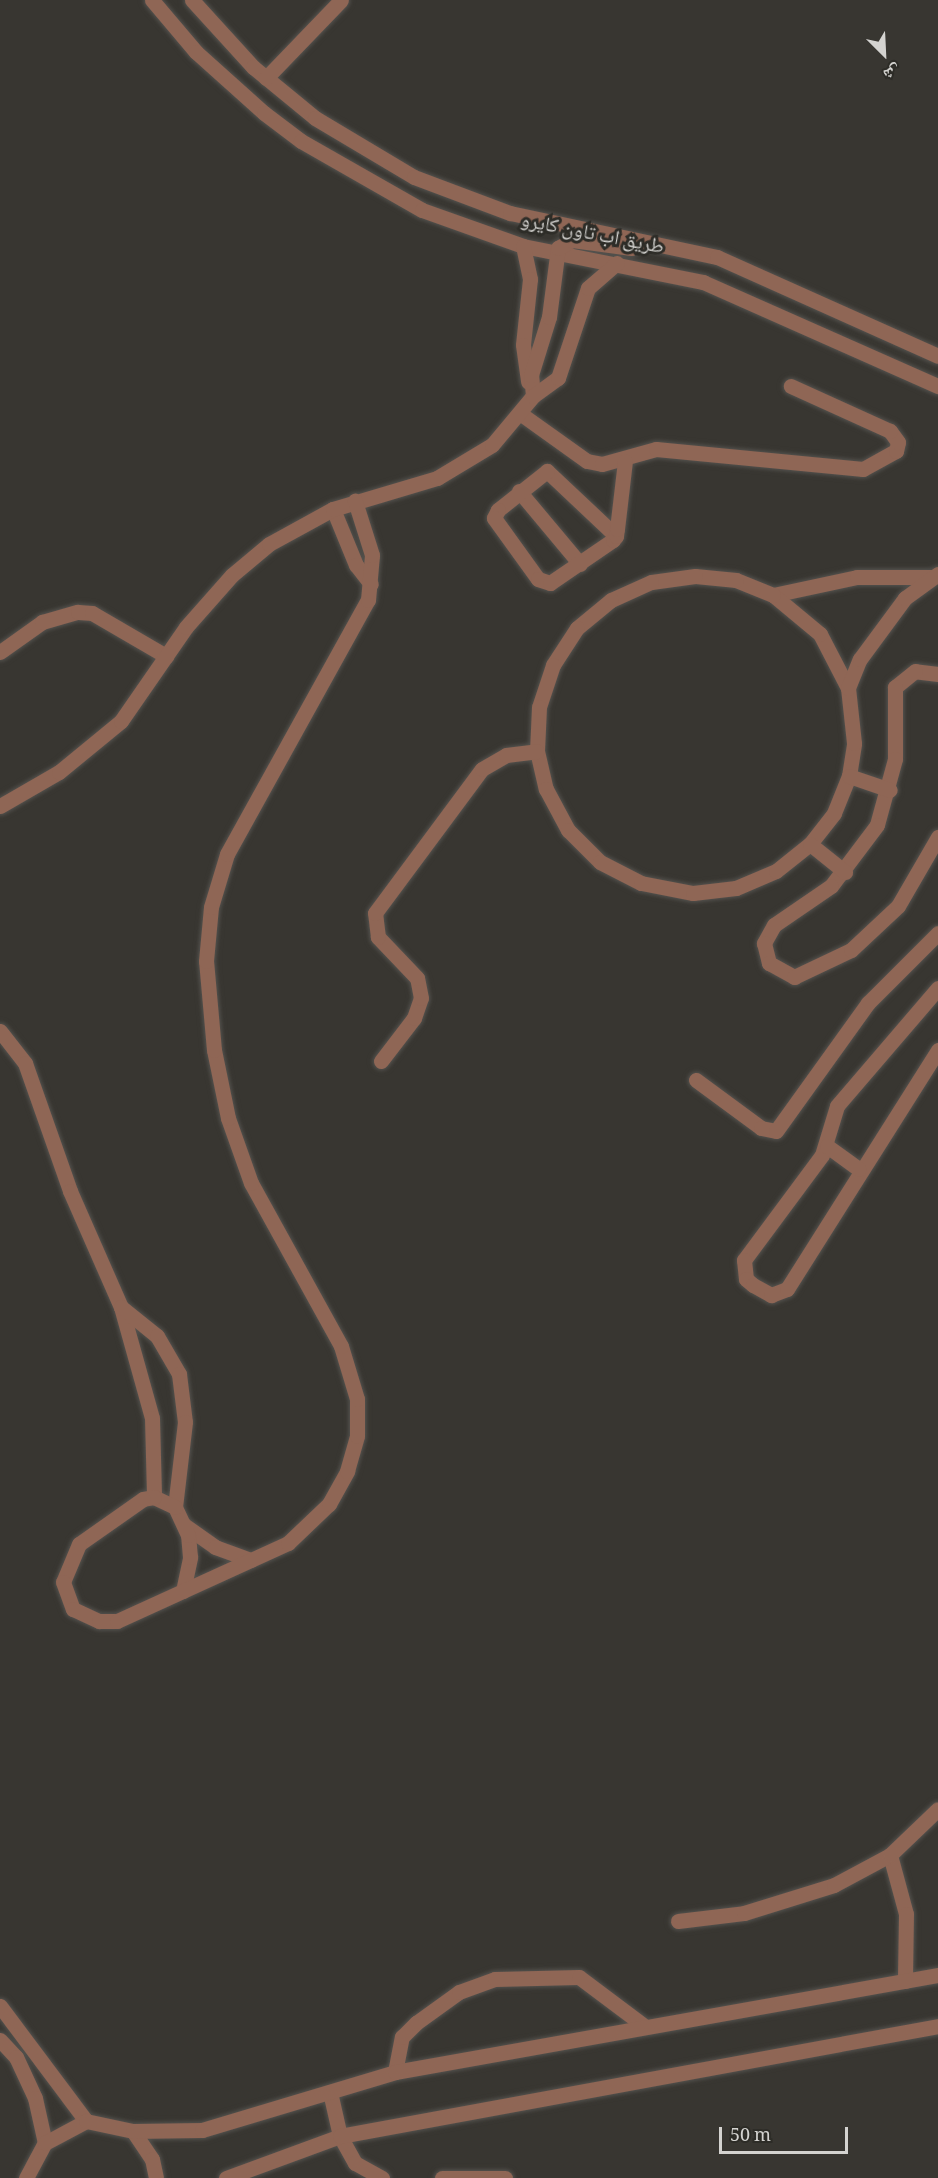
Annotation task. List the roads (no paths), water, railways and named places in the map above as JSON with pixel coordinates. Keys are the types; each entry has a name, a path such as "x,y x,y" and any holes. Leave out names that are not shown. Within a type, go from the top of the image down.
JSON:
{"street":[{"name":"طريق اب تاون كايرو","path":"152,0 232,87 301,141 422,210 523,246 556,254 670,272 739,296 938,386"},
{"name":"طريق اب تاون كايرو","path":"192,0 266,78 315,118 414,177 465,198 690,250 754,270 937,355"},
{"path":"266,78 341,0"},
{"path":"533,396 531,375 549,317 556,254 560,245 572,240 657,251 690,250"},
{"path":"523,246 531,297 523,358 533,396"},
{"path":"0,806 60,772 102,738 193,619 250,559 333,509 457,469 492,445 521,414 533,396 564,369 588,288 617,263"},
{"path":"521,414 587,461 625,460 656,449 863,469 896,451 898,442 890,431 791,386"},
{"path":"616,536 552,471 540,473 498,510 495,523 538,579 550,583 580,564 616,536 625,460"},
{"path":"519,491 580,564"},
{"path":"175,1507 154,1497 143,1499 79,1544 65,1572 67,1602 90,1619 108,1622 288,1543 329,1504 347,1471 359,1417 341,1346 251,1183 228,1118 207,988 207,934 218,880 239,830 362,614 371,584 371,542 355,501"},
{"path":"333,509 356,565 371,584"},
{"path":"695,576 736,580 773,595 820,634 848,688 854,743 849,776 834,813 810,844 776,871 736,888 693,893 641,884 600,862 568,830 546,789 537,751 538,707 553,665 577,628 611,600 651,582 695,576"},
{"path":"773,595 857,577 936,579"},
{"path":"848,688 877,633 905,598 936,579"},
{"path":"0,652 42,622 78,612 93,613 166,656"},
{"path":"938,674 915,670 895,687 890,790 877,825 845,872 768,933 765,953 775,971 804,976 868,936 910,889 938,837"},
{"path":"381,1061 414,1018 421,999 417,978 378,936 375,912 482,769 506,755 537,751"},
{"path":"849,776 890,790"},
{"path":"810,844 845,872"},
{"path":"696,1080 761,1128 776,1131 882,986 938,933"},
{"path":"938,988 837,1106 827,1146 744,1260 746,1279 762,1293 787,1289 859,1169 938,1050"},
{"path":"0,1031 25,1063 70,1191 122,1307 152,1418 154,1497"},
{"path":"827,1146 859,1169"},
{"path":"122,1307 157,1336 179,1374 185,1422 175,1507 184,1525 190,1557 183,1591"},
{"path":"184,1525 215,1547 251,1560"},
{"path":"678,1921 776,1905 834,1885 890,1855 938,1809"},
{"path":"890,1855 906,1914 905,1981"},
{"path":"25,2177 45,2143 86,2121 133,2131 202,2130 395,2072 643,2025 938,1975"},
{"path":"395,2072 402,2037 416,2022 459,1992 495,1980 579,1977 643,2025"},
{"path":"0,2006 86,2121"},
{"path":"226,2178 340,2136 938,2026"},
{"path":"0,2040 16,2057 36,2098 45,2143"},
{"path":"330,2092 340,2136 355,2163 382,2178"},
{"path":"133,2131 152,2159 156,2178"},
{"path":"442,2178 505,2178"}]}
